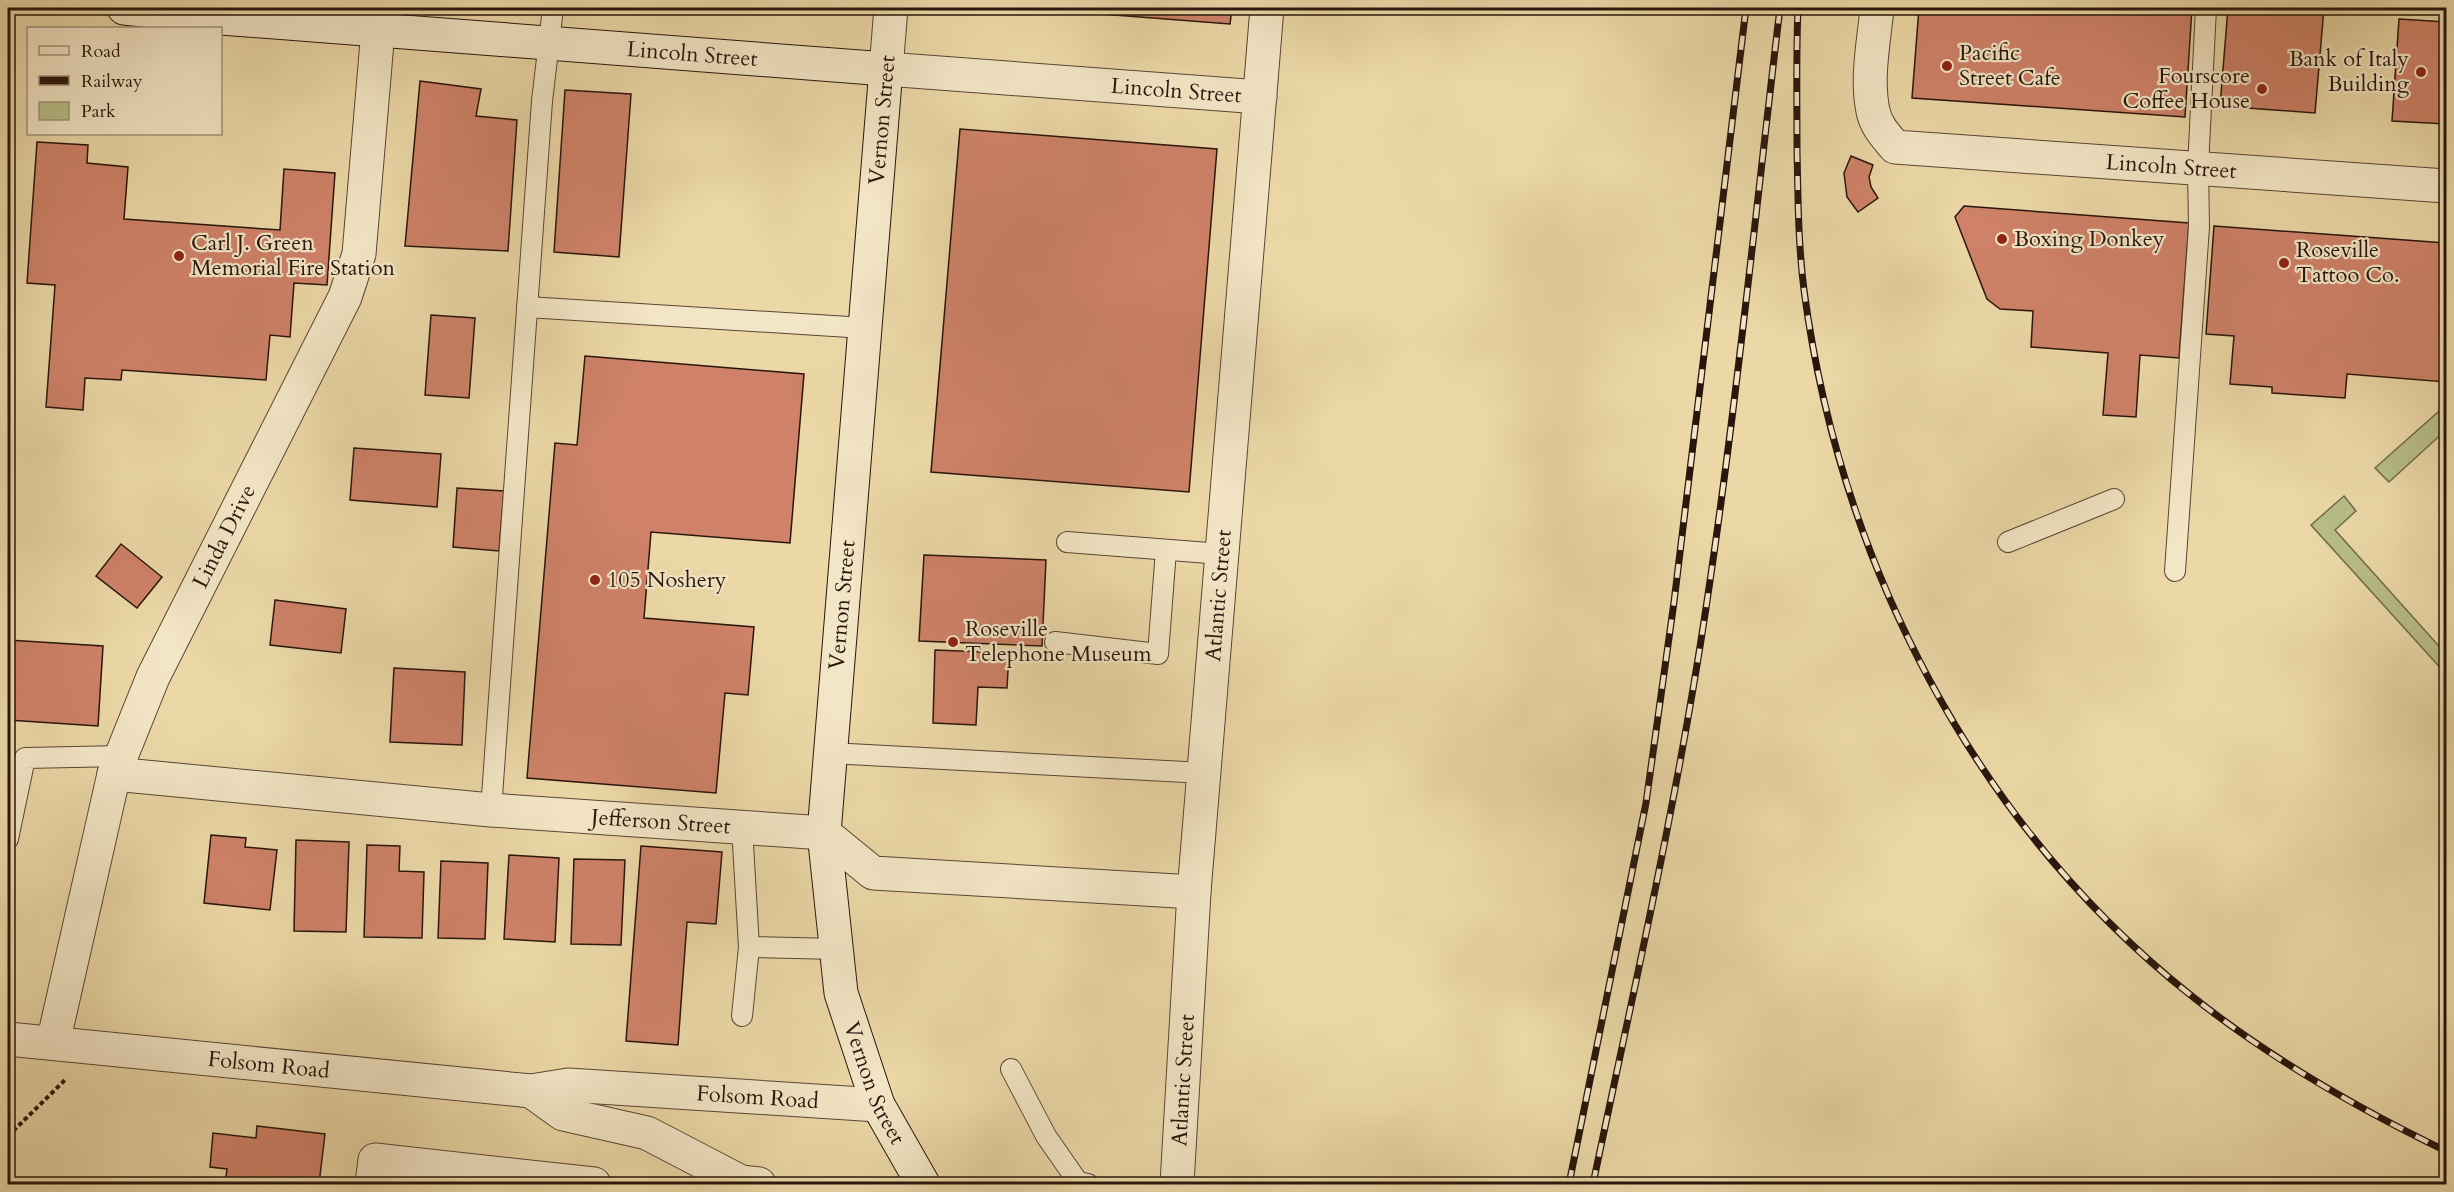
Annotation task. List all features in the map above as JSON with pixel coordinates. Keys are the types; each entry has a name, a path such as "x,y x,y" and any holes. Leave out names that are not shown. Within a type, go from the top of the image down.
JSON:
{"street":[{"name":"Lincoln Street","path":"124,8 289,15 385,23 549,42 1260,97"},
{"name":"Vernon Street","path":"891,8 824,832 842,993 878,1105 922,1185"},
{"name":"Atlantic Street","path":"1177,1185 1194,892 1267,8"},
{"name":"Lincoln Street","path":"1877,8 1871,79 1873,112 1881,130 1895,147 2446,186"},
{"name":"Linda Drive","path":"67,1045 117,765 153,677 345,297 359,254 385,23"},
{"name":"Jefferson Street","path":"117,765 491,810 824,832"},
{"path":"824,832 873,873 1194,892"},
{"name":"Folsom Road","path":"8,1039 531,1091 568,1085 878,1105"},
{"name":"Folsom Road","path":"531,1091 563,1114 647,1133 744,1184"},
{"path":"373,1172 594,1185"}],"lane":[{"path":"491,810 542,101 553,8"},
{"path":"2175,571 2199,227 2198,167 2206,8"},
{"path":"527,307 865,328"},
{"path":"2008,542 2114,499"},
{"path":"1067,542 1222,554"},
{"path":"1055,642 1158,654 1166,550"},
{"path":"830,753 1204,773"},
{"path":"8,838 26,758 117,765"},
{"path":"742,827 749,946 742,1016"},
{"path":"749,946 837,949"},
{"path":"1011,1069 1046,1136 1078,1182 1088,1185"}],"path":[{"path":"8,1136 67,1079 67,1045"}],"green space":[{"path":"2446,405 2446,430 2389,482 2375,468"},
{"path":"2344,496 2356,511 2335,530 2446,654 2446,674 2311,525"}],"building":[{"path":"1023,8 1232,8 1230,24"},
{"path":"1919,8 2192,8 2185,117 1912,98"},
{"path":"2228,8 2324,8 2315,113 2220,106"},
{"name":"Bank of Italy Building","path":"2399,19 2446,22 2446,124 2392,121"},
{"path":"420,81 481,89 476,116 517,120 508,251 405,246"},
{"path":"565,90 631,94 619,257 554,252"},
{"path":"960,129 1217,149 1189,492 931,472"},
{"name":"Carl J. Green Memorial Fire Station","path":"37,142 88,145 87,163 128,167 124,219 280,230 284,169 335,173 327,285 294,283 290,337 270,335 266,380 122,370 121,380 85,378 83,410 46,407 55,285 27,283"},
{"path":"1851,156 1873,165 1869,177 1871,187 1878,198 1858,212 1847,197 1844,173"},
{"path":"1964,206 2189,223 2179,358 2140,355 2136,417 2103,415 2108,353 2031,347 2033,311 2000,309 1987,299 1955,217"},
{"path":"2214,226 2446,243 2446,382 2347,374 2345,398 2272,393 2272,387 2230,384 2234,336 2206,334"},
{"path":"431,315 475,318 469,398 425,395"},
{"name":"105 Noshery","path":"585,356 804,374 790,543 651,532 644,618 754,627 748,695 725,693 716,793 527,778 555,443 577,445"},
{"path":"354,448 441,454 437,507 350,500"},
{"path":"457,488 504,491 499,551 453,547"},
{"path":"121,544 162,577 137,608 96,576"},
{"path":"924,555 1046,560 1042,646 919,641"},
{"path":"275,600 346,609 341,653 270,645"},
{"path":"8,640 103,646 98,726 8,720"},
{"path":"935,650 1009,653 1007,688 978,687 976,725 933,723"},
{"path":"394,668 465,672 462,745 390,742"},
{"path":"211,835 246,838 245,847 277,850 270,910 204,903"},
{"path":"296,840 349,842 346,932 294,931"},
{"path":"367,845 400,846 399,871 424,872 422,938 364,937"},
{"path":"641,846 722,852 716,924 687,922 678,1045 626,1041"},
{"path":"509,855 559,858 555,942 504,939"},
{"path":"574,859 625,860 621,945 571,944"},
{"path":"441,861 488,863 485,939 438,938"},
{"path":"257,1126 325,1134 319,1184 225,1184 227,1169 210,1167 213,1133 256,1138"}],"railway":[{"path":"1569,1184 1646,803 1674,602 1746,8"},
{"path":"1593,1184 1654,897 1682,753 1706,608 1727,458 1780,8"},
{"path":"1798,8 1797,149 1801,255 1804,290 1822,392 1849,491 1885,588 1930,681 1984,770 2045,852 2115,928 2193,997 2284,1062 2347,1100 2446,1151"}],"place":[{"name":"Pacific Street Cafe","path":"1947,66"},
{"name":"Bank of Italy Building","path":"2421,72"},
{"name":"Fourscore Coffee House","path":"2262,89"},
{"name":"Boxing Donkey","path":"2002,239"},
{"name":"Carl J. Green Memorial Fire Station","path":"179,256"},
{"name":"Roseville Tattoo Co.","path":"2284,263"},
{"name":"105 Noshery","path":"595,580"},
{"name":"Roseville Telephone Museum","path":"953,642"}]}
